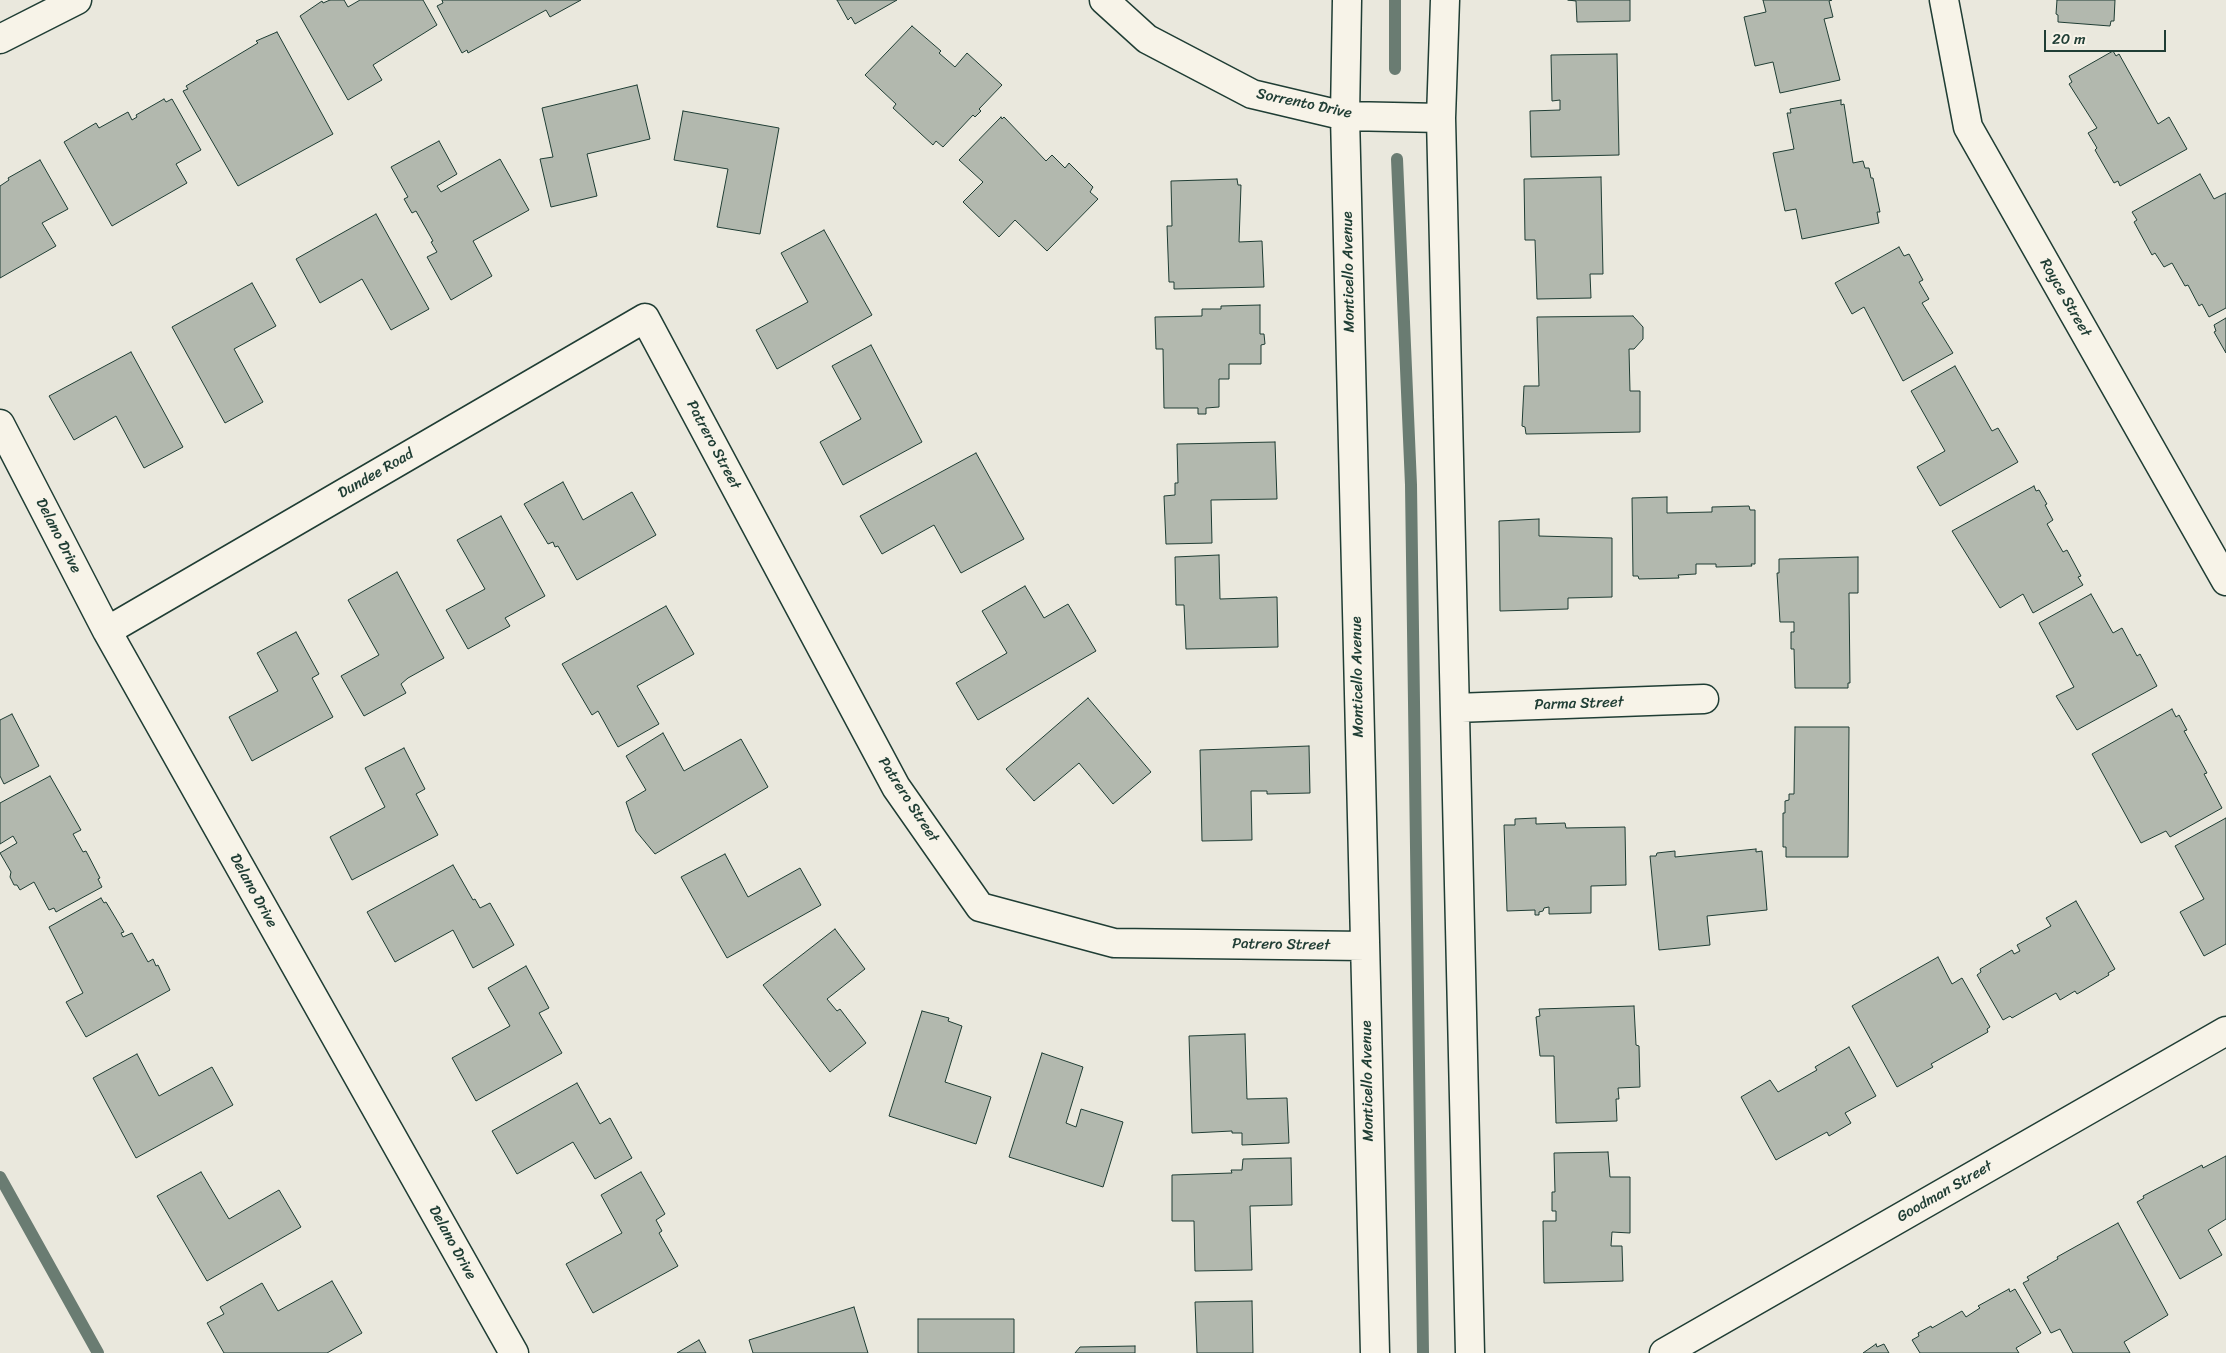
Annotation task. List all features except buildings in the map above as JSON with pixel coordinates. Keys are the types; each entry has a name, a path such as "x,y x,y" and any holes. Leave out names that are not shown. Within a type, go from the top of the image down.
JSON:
{"street":[{"path":"0,39 78,0"},
{"name":"Sorrento Drive","path":"1104,0 1147,39 1252,94 1345,116 1442,118"},
{"name":"Monticello Avenue","path":"1347,0 1345,116 1375,1353"},
{"path":"1445,0 1442,118 1470,1353"},
{"name":"Royce Street","path":"1944,0 1968,127 2226,581"},
{"name":"Patrero Street","path":"645,318 896,787 980,907 1114,943 1365,946"},
{"name":"Dundee Road","path":"107,631 645,318"},
{"name":"Delano Drive","path":"0,424 107,631 514,1353"},
{"name":"Parma Street","path":"1455,708 1704,699"},
{"name":"Goodman Street","path":"1664,1353 2226,1031"}],"waterway":[{"path":"1395,0 1395,69"},
{"path":"1397,159 1411,485 1423,1353"},
{"path":"0,1177 98,1353"}]}
